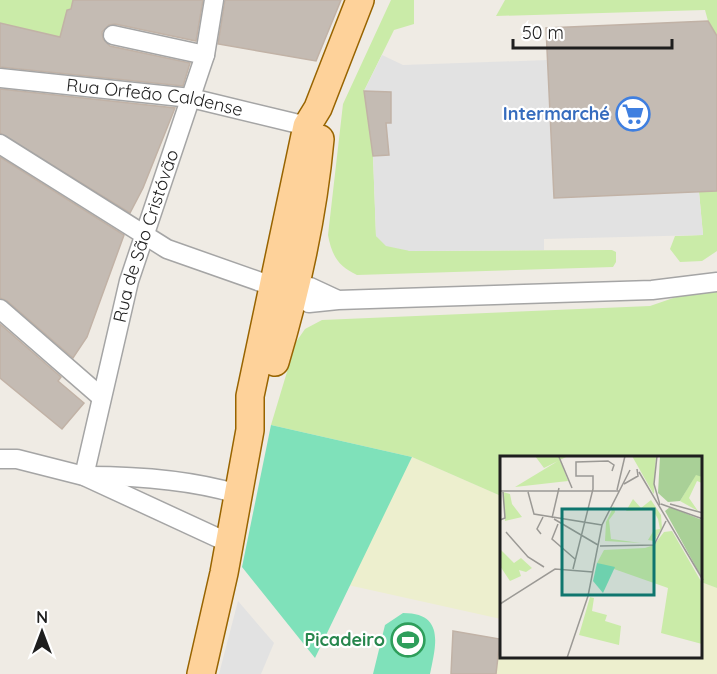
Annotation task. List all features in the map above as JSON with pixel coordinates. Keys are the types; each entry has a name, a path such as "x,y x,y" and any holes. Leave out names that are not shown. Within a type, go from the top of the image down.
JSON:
{"main road":[{"path":"201,674 250,430 263,400 285,290 316,189 321,132 313,117 360,0"}],"street":[{"name":"Rua de São Cristóvão","path":"84,476 100,396 144,232 205,55 214,0"},
{"path":"113,35 205,55"},
{"name":"Rua Orfeão Caldense","path":"0,78 191,98 313,117"},
{"path":"0,144 144,232 167,249 285,290 310,287 338,300 652,290 717,282"},
{"path":"0,309 100,396"},
{"path":"0,459 16,459 84,476 229,543"},
{"path":"84,476 141,479 220,489 238,494"}],"green space":[{"path":"0,0 73,0 71,9 67,10 60,37 0,23"},
{"path":"391,0 414,0 414,24 394,30 364,91 373,156 376,236 410,251 612,250 616,252 616,262 613,267 357,275 341,264 334,255 328,235 343,104"},
{"path":"505,0 717,0 717,36 708,21 705,10 496,16"},
{"path":"717,191 717,251 702,261 680,262 670,249 675,236 703,235 699,192"},
{"path":"717,283 717,588 702,582 702,456 500,456 500,496 412,457 271,425 296,342 305,329 322,320 650,306"},
{"path":"271,425 412,457 315,658 242,567"},
{"path":"412,457 500,496 500,619 348,585"},
{"path":"702,582 717,588 717,674 496,674 500,637 500,659 702,659"},
{"name":"Picadeiro","path":"403,613 426,618 432,625 435,642 430,674 373,674 385,625"}],"shaded area":[{"path":"382,55 403,65 548,60 554,198 699,192 703,235 544,239 544,250 410,251 386,246 376,236 373,156 389,155 386,123 391,123 391,93 364,91"},
{"path":"238,601 274,643 261,674 219,674"}],"building":[{"path":"73,0 203,0 196,41 115,24 109,25 102,32 103,39 110,46 190,63 183,86 0,67 0,23 60,37 67,10 71,9"},
{"path":"225,0 341,0 316,61 218,44"},
{"name":"Intermarché","path":"708,21 717,36 717,191 554,198 546,28"},
{"path":"0,89 175,108 143,188 130,213 0,133"},
{"path":"364,91 391,92 391,123 386,123 389,155 373,156"},
{"path":"0,157 124,235 87,337 73,358 7,301 0,298"},
{"path":"0,324 61,377 58,381 84,403 62,429 0,378"},
{"path":"453,631 500,639 496,674 451,674"}],"place":[{"name":"Intermarché","path":"633,114"},
{"name":"Picadeiro","path":"408,640"}]}
